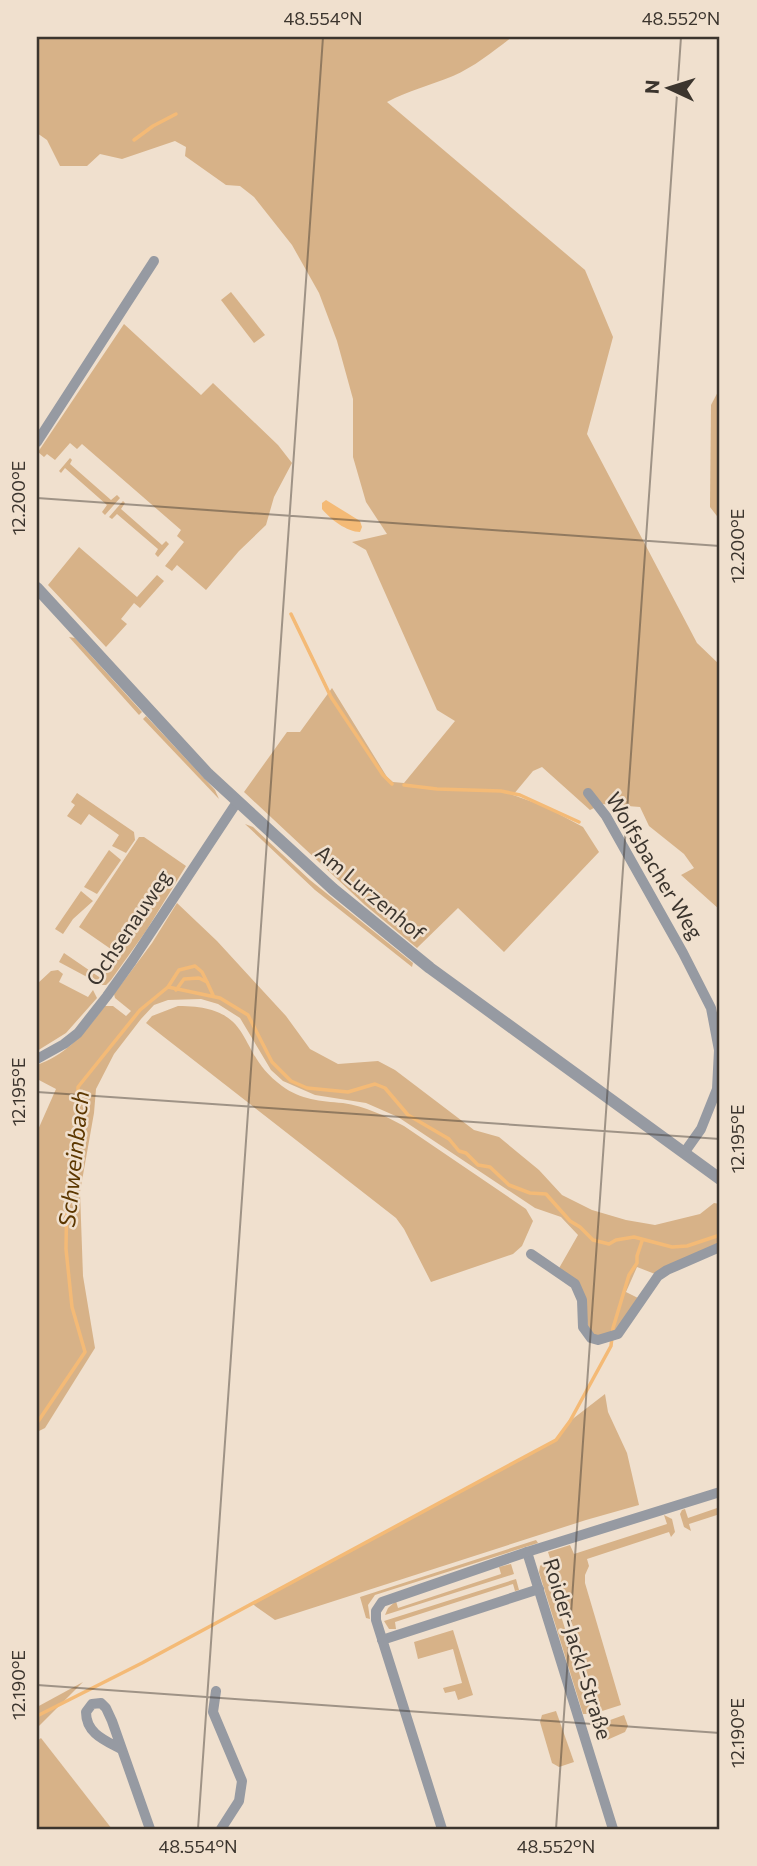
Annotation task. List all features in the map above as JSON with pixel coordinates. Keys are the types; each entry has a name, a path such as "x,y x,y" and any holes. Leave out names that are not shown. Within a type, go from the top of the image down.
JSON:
{"street":[{"path":"37,442 154,261"},
{"name":"Am Lurzenhof","path":"37,588 237,802 391,938 720,1179"},
{"name":"Wolfsbacher Weg","path":"588,793 613,828 684,953 711,1008 719,1050 717,1089 701,1129 684,1153"},
{"name":"Ochsenauweg","path":"37,1059 78,1033 107,996 237,802"},
{"path":"531,1254 575,1284 582,1300 583,1327 591,1338 598,1340 618,1334 657,1276 720,1247"},
{"name":"Roider-Jackl-Straße","path":"613,1829 527,1552 720,1492"},
{"path":"442,1829 382,1640 376,1611 382,1602 527,1552"},
{"path":"382,1640 538,1589"},
{"path":"216,1691 213,1713 242,1781 239,1801 221,1829"},
{"path":"121,1749 150,1829"}],"shaded area":[{"path":"37,37 512,37 461,72 387,102 585,270 613,337 587,434 697,643 720,665 720,910 681,875 694,868 684,854 649,826 640,807 602,804 590,810 542,767 533,771 513,795 544,806 583,827 599,852 504,952 458,908 417,948 365,905 244,792 287,732 300,732 332,688 387,777 393,782 404,783 455,721 437,710 366,550 352,542 387,534 366,502 353,457 353,399 337,341 319,293 292,245 254,197 240,186 226,185 185,156 186,147 175,141 122,159 100,154 87,166 60,166 47,140 37,133"},
{"path":"231,292 265,335 254,343 221,300"},
{"path":"124,324 201,395 213,383 278,445 292,463 274,497 266,525 239,551 206,590 177,565 172,571 165,566 184,542 177,536 181,530 82,444 77,449 70,443 55,460 38,452"},
{"path":"720,388 720,520 710,507 711,405"},
{"path":"70,458 70,464 111,500 117,495 120,498 105,515 102,512 107,505 65,468 61,473 59,471"},
{"path":"326,500 360,521 360,532 344,527 329,517 322,509 322,503"},
{"path":"123,501 125,503 121,509 162,545 166,541 169,544 158,557 155,554 158,549 117,514 112,519 109,517"},
{"path":"79,547 137,597 157,575 164,581 140,608 134,603 121,619 127,624 106,647 48,585"},
{"path":"69,637 75,638 142,712 139,715"},
{"path":"146,716 215,790 219,799 143,719"},
{"path":"77,793 134,832 135,840 126,853 112,846 119,835 89,814 81,825 67,816 75,805 71,802"},
{"path":"245,824 253,827 310,880 413,963 412,967 315,890"},
{"path":"139,837 144,837 186,866 146,931 111,980 102,985 59,962 64,953 102,979 118,954 79,927"},
{"path":"109,850 121,860 97,894 84,887"},
{"path":"81,891 93,901 73,919 63,934 55,929"},
{"path":"177,903 217,941 286,1016 310,1049 338,1064 378,1061 395,1070 474,1130 499,1137 539,1170 562,1195 592,1210 655,1225 700,1214 714,1203 720,1204 720,1247 655,1274 637,1267 626,1292 640,1299 618,1334 591,1338 582,1300 558,1270 578,1235 561,1217 535,1208 398,1117 366,1103 315,1095 283,1081 271,1070 240,1018 218,1004 201,999 168,1000 154,1005 141,1019 114,1054 96,1089 80,1192 83,1276 95,1348 45,1428 37,1432 37,1132 56,1089 37,1079 37,1065 67,1048 105,1006 113,1006 126,1016 131,1011 115,998 114,994 152,943"},
{"path":"58,970 63,974 59,982 88,997 93,990 97,998 66,1033 37,1051 37,984 51,971"},
{"path":"178,1006 203,1008 221,1014 233,1022 267,1073 289,1091 311,1099 359,1106 390,1119 526,1209 533,1221 522,1246 513,1254 431,1282 396,1218 146,1023 152,1016"},
{"path":"605,1394 608,1412 627,1453 639,1505 275,1620 251,1603 556,1440 570,1421"},
{"path":"720,1507 720,1514 689,1524 691,1531 684,1527 680,1514 682,1510 685,1509 688,1518"},
{"path":"664,1515 672,1519 675,1532 671,1537 669,1532 587,1559 589,1566 585,1583 621,1705 599,1712 548,1552 570,1545 574,1554 667,1524"},
{"path":"536,1540 538,1543 375,1595 368,1605 370,1619 366,1618 360,1597"},
{"path":"544,1562 592,1714 583,1714 539,1572"},
{"path":"511,1564 514,1574 385,1615 396,1601 398,1608 501,1574 499,1567"},
{"path":"516,1579 519,1590 515,1591 513,1584 395,1622 396,1629 389,1629 384,1621"},
{"path":"453,1630 473,1695 458,1700 455,1691 445,1693 443,1688 462,1683 453,1649 418,1659 414,1642"},
{"path":"83,1682 37,1728 37,1707"},
{"path":"556,1711 574,1762 559,1767 552,1763 540,1722 542,1715"},
{"path":"624,1715 628,1726 625,1732 607,1740 602,1723"},
{"path":"41,1738 112,1829 37,1829 37,1741"}],"waterway":[{"path":"134,140 176,114"},
{"path":"291,614 331,697 383,775 392,784"},
{"path":"404,785 501,791 520,795 579,822"},
{"path":"168,987 179,970 195,966 207,982"},
{"path":"176,990 184,979 199,978 207,982 213,995"},
{"name":"Schweinbach","path":"37,1423 85,1352 72,1307 66,1249 67,1187 78,1163 78,1087 140,1010 168,987 220,998 248,1015 272,1062 291,1081 307,1088 348,1092 375,1084 385,1088 408,1115 449,1139 459,1151 466,1153 478,1165 490,1167 509,1185 530,1193 546,1194 570,1221 593,1240 609,1244 634,1237 672,1247 687,1246 720,1235"},
{"name":"Schweinbach","path":"37,1716 142,1663 556,1440 570,1421 611,1346 613,1328 629,1275 637,1263 642,1241"}]}
